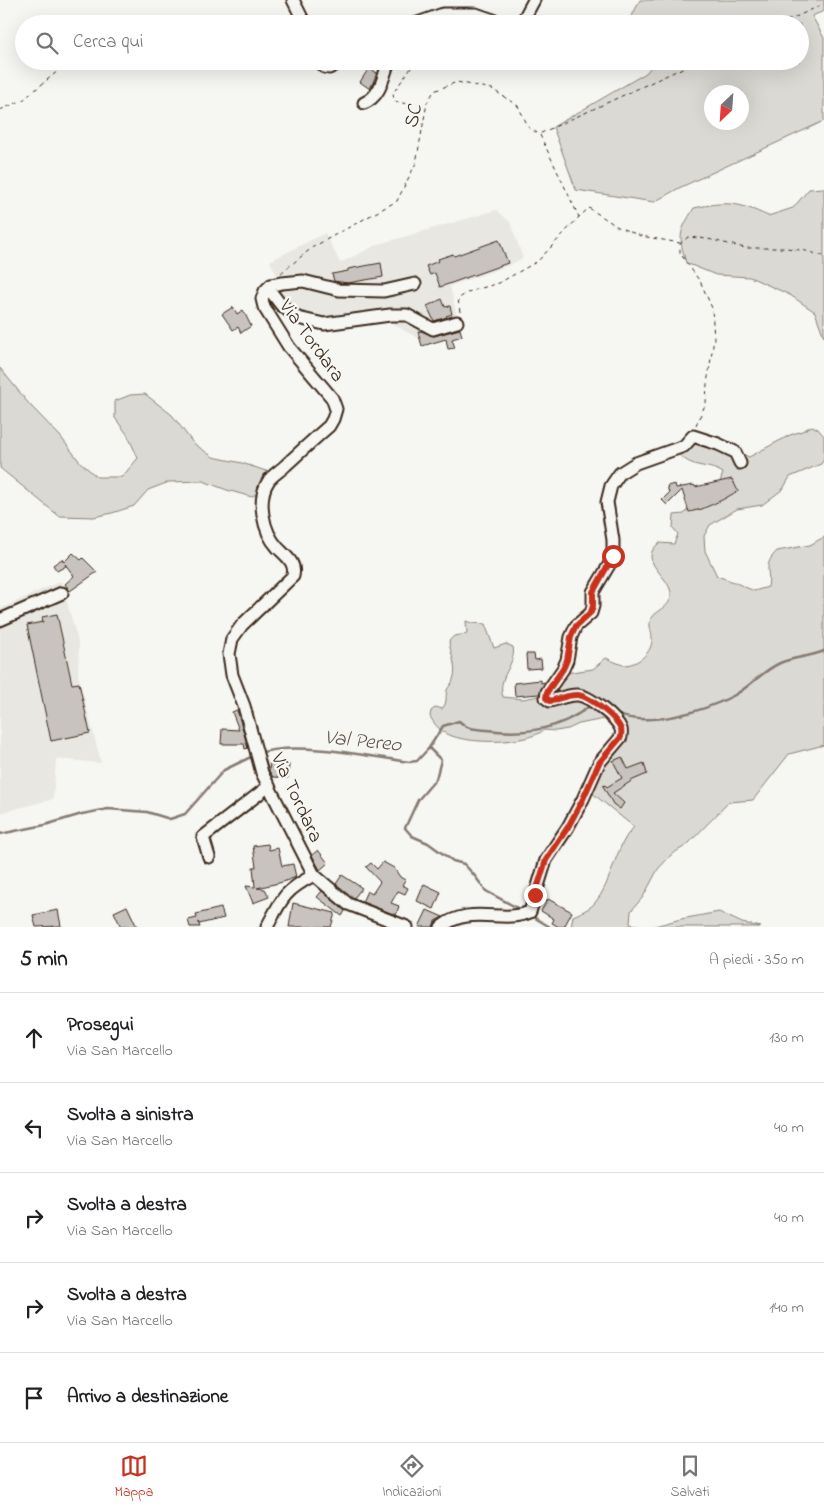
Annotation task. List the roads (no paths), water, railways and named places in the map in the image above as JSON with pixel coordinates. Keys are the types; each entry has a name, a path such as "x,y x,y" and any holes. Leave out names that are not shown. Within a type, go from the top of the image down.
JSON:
{"street":[{"path":"293,0 300,15"},
{"path":"526,15 534,0"},
{"path":"440,15 479,15"},
{"path":"364,103 371,100 381,86 386,70"},
{"name":"Via Tordara","path":"314,875 262,773 244,706 232,674 229,654 232,639 242,624 293,576 294,569 290,560 272,542 265,526 262,510 263,496 268,481 329,426 336,409 332,398 290,346 264,307 262,299 265,291 282,282 303,281 339,290 384,291 416,284"},
{"path":"270,287 281,305 298,318 324,324 390,315 407,315 433,329 457,322"},
{"path":"441,927 461,916 484,914 521,916 530,912 546,860 568,827 599,763 621,737 621,729 607,712 593,701 580,695 550,701 546,698 547,692 567,660 571,637 576,626 591,612 593,592 613,556 613,540 607,502 611,486 620,473 636,463 684,446 693,436 735,452 740,463"},
{"path":"0,620 62,593"},
{"path":"209,857 203,837 269,786"},
{"path":"267,927 287,892 314,875 348,904 407,927"}],"waterway":[{"name":"Val Pereo","path":"615,713 642,719 658,719 691,712 733,696 767,670 780,663 824,651"},
{"name":"Val Pereo","path":"260,753 293,748 354,753 409,762 417,761 429,748 443,726 459,721 472,728 515,732 528,731 542,729 567,720 591,705"},
{"path":"429,748 441,760 436,779 418,800 405,828 412,836 428,843 453,861 464,864 486,891 521,910"},
{"name":"Val Pereo","path":"0,834 108,809 147,812 170,819 185,814 224,770 255,755"},
{"path":"530,915 550,927"}]}
